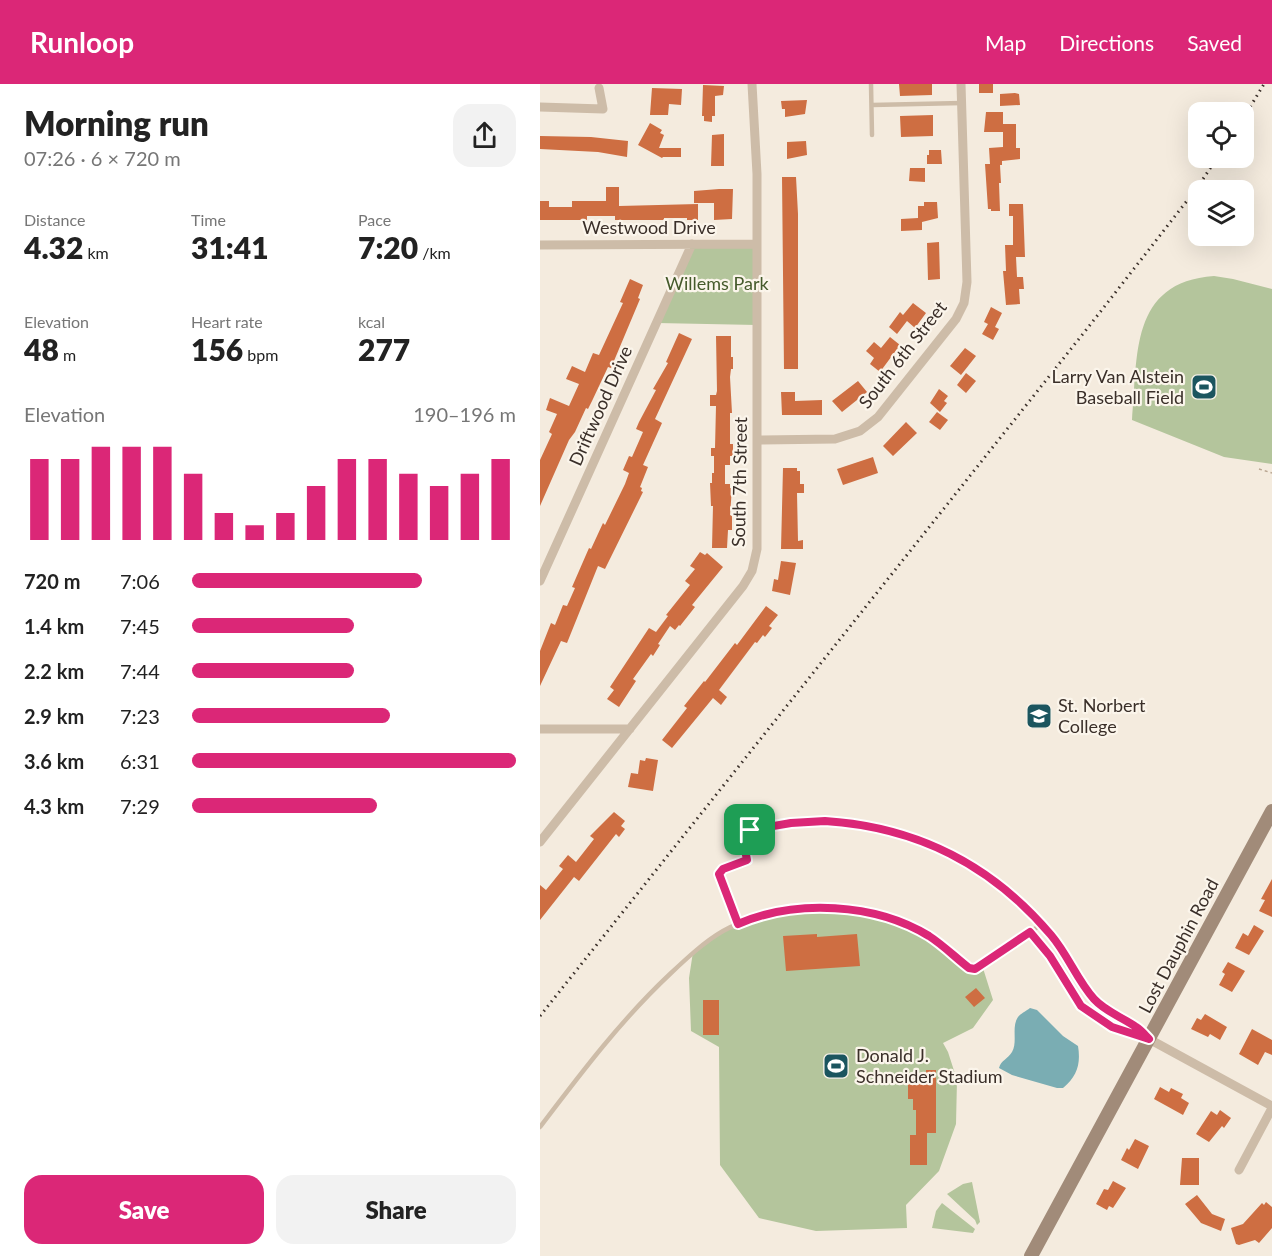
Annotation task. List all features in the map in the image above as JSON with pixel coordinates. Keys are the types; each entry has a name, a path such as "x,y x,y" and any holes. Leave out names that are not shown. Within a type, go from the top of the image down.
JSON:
{"main road":[{"name":"Lost Dauphin Road","path":"1031,1256 1272,811"}],"street":[{"name":"South 7th Street","path":"540,842 743,586 752,571 757,549 757,174 752,84"},
{"name":"South 6th Street","path":"757,440 835,439 860,431 878,417 956,319 964,303 967,282 961,84"},
{"path":"540,107 603,109 599,88"},
{"name":"Driftwood Drive","path":"540,580 692,244"},
{"name":"Westwood Drive","path":"540,245 757,244"},
{"path":"540,729 630,729"},
{"path":"1149,1039 1272,1107 1239,1170"}],"lane":[{"path":"871,84 872,135"},
{"path":"872,105 962,103"},
{"path":"738,924 719,874 723,869 747,860 744,839 745,834 750,830 791,823 825,821 881,827 933,845 991,878 1042,924 1096,1001 1113,1014 1137,1027 1149,1039"},
{"path":"540,1127 620,1024 650,993 693,952 724,930 738,924 782,912 815,908 867,912 888,917 930,937 969,968 975,969 1042,924"},
{"path":"1030,932 1050,956 1081,1006 1112,1027 1149,1039"}],"path":[{"path":"1259,469 1272,473"}],"green space":[{"name":"Willems Park","path":"692,244 757,244 757,325 657,323"},
{"name":"Larry Van Alstein Baseball Field","path":"1214,276 1272,289 1272,464 1224,457 1132,420 1138,348 1143,327 1152,308 1166,292 1186,281"},
{"name":"Donald J. Schneider Stadium","path":"823,909 875,914 916,930 957,959 982,965 993,1000 973,1028 943,1043 957,1080 956,1124 939,1171 906,1205 907,1228 816,1231 759,1218 720,1165 719,1047 691,1031 689,978 693,952 724,930 774,914"},
{"path":"972,1182 980,1222 977,1225 975,1220 947,1194 963,1184"},
{"path":"942,1203 975,1229 973,1233 932,1228 936,1211"}],"water":[{"path":"1030,1008 1037,1010 1063,1036 1078,1046 1077,1069 1072,1079 1063,1088 1012,1075 999,1068 1014,1048 1015,1025 1018,1017"}],"building":[{"path":"899,84 932,84 932,95 900,96"},
{"path":"979,84 993,84 993,93 979,93"},
{"path":"703,85 724,86 723,95 715,96 715,116 712,116 712,122 704,121 704,116 702,116"},
{"path":"652,88 682,89 681,105 669,104 668,115 650,115"},
{"path":"1000,94 1019,94 1020,105 1000,106"},
{"path":"807,100 805,114 785,117 785,109 782,109 781,101"},
{"path":"986,112 1003,112 1003,124 1016,124 1016,148 1020,148 1020,159 1002,161 1000,165 1000,211 988,209 985,164 990,164 989,148 1003,147 1003,132 984,132"},
{"path":"933,115 933,136 901,137 900,116"},
{"path":"650,123 662,130 660,133 664,135 659,148 681,148 681,157 662,158 638,145"},
{"path":"724,134 724,166 711,166 712,135"},
{"path":"540,136 591,137 628,141 627,157 598,152 540,149"},
{"path":"806,141 807,155 787,159 787,142"},
{"path":"929,150 941,150 942,164 927,164"},
{"path":"910,168 925,168 925,182 909,181"},
{"path":"782,177 796,177 798,369 784,369"},
{"path":"606,187 619,187 619,206 698,204 698,220 664,218 664,220 615,220 615,216 587,216 587,220 540,220 540,201 549,201 549,207 572,207 572,201 606,201"},
{"path":"733,189 732,219 714,220 714,203 694,203 694,191"},
{"path":"924,202 937,202 938,218 922,222 922,230 901,231 901,219 918,218 918,206 924,206"},
{"path":"1009,204 1023,204 1025,257 1016,257 1017,277 1023,277 1024,289 1019,289 1020,304 1006,305 1003,271 1006,271 1005,245 1013,245 1013,216 1009,216"},
{"path":"939,242 940,279 928,280 927,243"},
{"path":"630,279 643,285 638,298 640,299 611,368 608,367 588,409 586,408 569,440 540,506 540,460 552,434 549,432 557,414 546,410 550,398 569,406 579,384 566,379 572,366 585,372 593,353 599,355 623,303 620,302"},
{"path":"913,303 926,313 915,328 907,321 897,334 889,327 900,312 903,315"},
{"path":"991,307 1002,313 995,327 999,329 993,340 982,334 988,324 984,322"},
{"path":"679,333 692,339 655,419 662,423 643,465 648,467 640,487 643,492 605,569 598,566 567,643 561,641 540,686 540,651 551,623 555,625 563,605 567,606 575,588 572,587 589,548 591,549 603,523 605,525 625,484 629,473 623,470 629,456 632,457 643,432 636,429 656,390 653,389 668,363 666,362"},
{"path":"716,336 731,336 731,357 733,357 730,377 732,413 730,413 730,444 733,444 733,456 730,456 730,465 725,465 725,484 730,484 732,488 730,515 732,516 732,530 728,530 727,548 712,548 713,506 711,506 710,483 712,483 712,473 714,473 714,456 711,456 711,448 715,448 716,406 710,406 710,395 716,395 717,391"},
{"path":"890,337 900,345 880,372 870,364 874,358 866,351 874,342 881,348"},
{"path":"965,348 976,356 961,375 950,366"},
{"path":"966,373 976,381 966,393 957,385"},
{"path":"858,381 867,392 842,412 832,401"},
{"path":"939,389 948,396 944,401 947,403 940,412 930,403"},
{"path":"781,392 795,392 795,401 822,400 822,415 782,415"},
{"path":"937,412 948,420 940,430 929,422"},
{"path":"906,422 917,433 893,456 883,446"},
{"path":"873,457 878,473 843,485 837,469"},
{"path":"783,468 797,468 797,471 800,471 800,484 804,484 804,493 797,493 798,541 803,540 803,549 781,549"},
{"path":"700,552 705,555 707,553 723,567 692,605 695,607 680,626 675,630 670,626 653,656 651,654 633,679 636,681 619,707 607,699 614,690 610,687 649,628 656,632 668,616 666,615 690,585 685,581 695,569 690,566"},
{"path":"781,561 796,563 790,595 772,591 774,579 778,580"},
{"path":"766,606 778,615 769,626 772,628 765,637 763,635 757,643 755,642 719,690 727,697 721,705 713,698 672,748 662,740 687,708 684,706 735,643 737,645"},
{"path":"646,758 658,760 653,791 628,787 631,773 638,774 640,760 645,761"},
{"path":"614,812 625,821 621,826 625,829 619,837 616,834 579,881 574,877 540,920 540,885 546,890 563,869 559,866 568,855 576,862 594,839 590,836"},
{"path":"1272,879 1272,917 1259,911 1265,900 1261,899"},
{"path":"1254,925 1264,931 1249,955 1235,948 1243,933 1248,936"},
{"path":"817,934 817,937 857,934 860,966 786,971 783,936"},
{"path":"1228,962 1245,971 1232,992 1219,985 1225,974 1222,972"},
{"path":"976,988 985,998 974,1007 965,997"},
{"path":"703,1000 719,1000 719,1035 703,1035"},
{"path":"1205,1014 1227,1027 1220,1040 1210,1034 1208,1037 1191,1029 1197,1018 1201,1020"},
{"path":"1252,1029 1272,1040 1272,1055 1265,1052 1258,1065 1239,1054"},
{"path":"926,1070 936,1070 936,1133 927,1133 927,1165 910,1165 910,1135 916,1135 916,1110 913,1110 913,1099 908,1099 908,1077 926,1077"},
{"path":"1160,1087 1169,1092 1171,1088 1183,1094 1181,1098 1189,1103 1183,1115 1154,1099"},
{"path":"1220,1110 1231,1118 1224,1128 1222,1126 1209,1142 1196,1134 1211,1111 1217,1115"},
{"path":"1135,1139 1149,1146 1138,1169 1121,1160"},
{"path":"1182,1158 1199,1158 1199,1185 1180,1185"},
{"path":"1113,1181 1126,1188 1113,1208 1109,1206 1107,1210 1096,1204 1104,1189 1108,1190"},
{"path":"1197,1195 1212,1214 1225,1219 1221,1231 1201,1223 1185,1204"},
{"path":"1266,1202 1272,1207 1272,1228 1259,1243 1255,1240 1236,1244 1231,1228 1243,1224 1262,1203 1264,1205"}],"railway":[{"path":"1253,102 1264,84"},
{"path":"540,1016 1090,325 1210,168"}],"place":[{"name":"Larry Van Alstein Baseball Field","path":"1204,387"},
{"name":"St. Norbert College","path":"1039,716"},
{"name":"Donald J. Schneider Stadium","path":"836,1066"}],"route":[{"path":"825,821 854,823 881,827 904,834 933,845 962,860 991,878 1042,924 1096,1001 1113,1014 1137,1027 1149,1039 1112,1027 1081,1006 1050,956 1030,932 975,969 969,968 930,937 888,917 867,912 815,908 782,912 738,924 719,874 723,869 747,860 744,839 745,834 750,830 791,823 825,821"}]}
